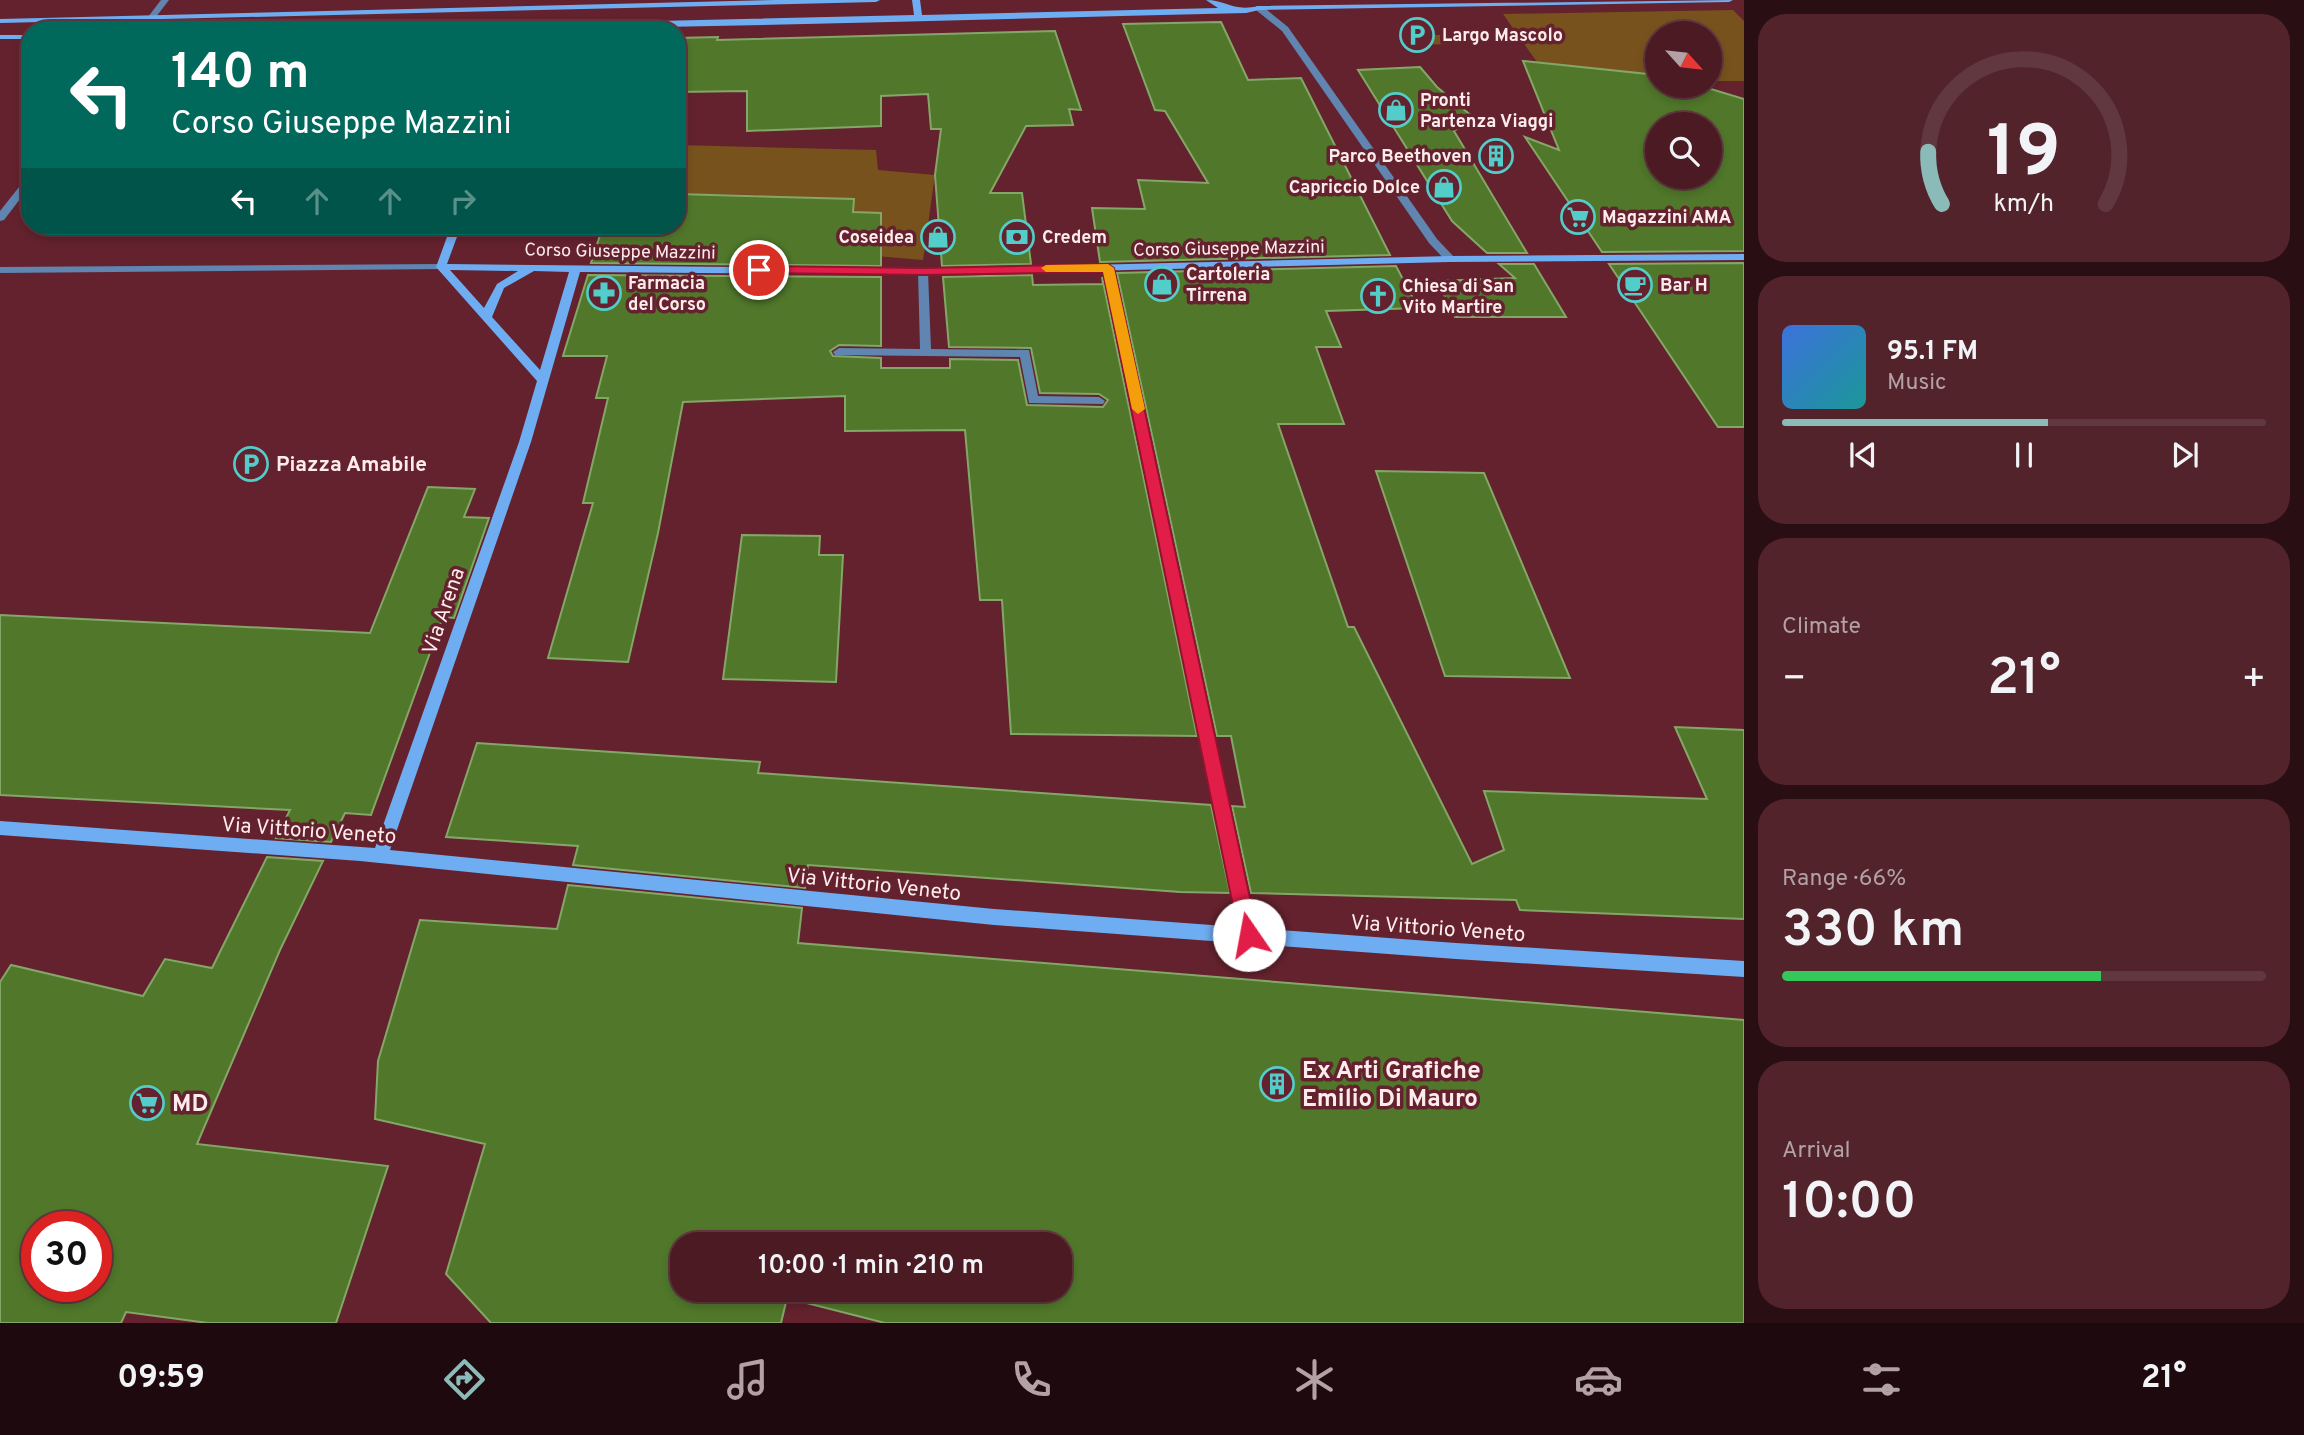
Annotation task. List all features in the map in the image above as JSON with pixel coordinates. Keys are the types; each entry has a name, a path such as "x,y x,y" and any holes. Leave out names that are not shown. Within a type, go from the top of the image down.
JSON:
{"street":[{"path":"149,19 165,0"},
{"path":"0,21 149,19 538,4 876,0"},
{"path":"916,0 919,18"},
{"path":"1210,0 1233,10"},
{"path":"1259,8 1266,0"},
{"path":"686,22 1233,10 1393,3 1729,0"},
{"path":"754,20 756,3"},
{"path":"532,21 538,4"},
{"path":"1259,8 1285,29 1433,242 1450,259"},
{"path":"1285,29 1289,8"},
{"path":"0,37 21,37"},
{"path":"0,218 21,191"},
{"path":"452,235 440,267 542,379"},
{"name":"Corso Giuseppe Mazzini","path":"0,270 576,267 923,272 1450,259 1744,257"},
{"path":"486,316 494,291 507,278 537,267"},
{"name":"Via Arena","path":"380,856 525,442 576,267"},
{"path":"1108,268 1249,935"},
{"path":"923,272 926,353"},
{"path":"839,352 1025,353 1033,400 1099,401"},
{"name":"Via Vittorio Veneto","path":"0,828 380,856 994,917 1744,969"}],"shaded area":[{"path":"1733,10 1744,21 1744,81 1722,81 1722,21 1645,21 1645,74 1537,62 1503,14"},
{"path":"1401,35 1447,35 1454,44 1407,45"},
{"path":"686,145 876,150 878,170 935,175 923,260 876,256 878,213 853,212 854,200 757,212 759,195 686,194"}],"building":[{"path":"1221,22 1248,80 1301,78 1390,255 1100,262 1092,208 1145,209 1138,180 1208,183 1165,111 1155,110 1123,24"},
{"path":"1055,31 1081,110 1069,109 1073,125 1026,126 990,193 1022,193 1031,264 942,266 935,175 941,129 931,129 928,94 881,96 881,126 747,131 747,91 686,92 686,38 718,37 717,40"},
{"path":"1523,61 1645,74 1645,98 1722,98 1722,92 1744,99 1744,251 1602,252 1525,137 1559,150"},
{"path":"1420,67 1437,87 1474,118 1454,131 1527,253 1487,253 1452,221 1358,70"},
{"path":"686,194 854,199 853,212 881,213 881,266 591,263 600,235 686,235"},
{"path":"1744,263 1744,427 1718,427 1609,264"},
{"path":"1499,264 1534,264 1566,317 1455,317 1437,281 1515,278"},
{"path":"1396,266 1418,308 1326,311 1341,347 1316,347 1344,424 1278,424 1348,627 1354,627 1472,864 1504,850 1484,791 1707,799 1675,727 1744,730 1744,919 1520,910 1516,900 1251,893 1232,806 1245,807 1231,736 1217,736 1117,273"},
{"path":"588,275 881,277 881,346 839,345 830,351 833,356 881,358 881,368 950,368 950,359 1018,360 1027,405 1103,407 1108,400 1099,394 1040,393 1031,348 949,347 943,277 1032,275 1033,285 1103,284 1102,277 1197,736 1011,734 1002,600 980,600 965,430 845,431 845,396 683,402 658,533 628,662 548,658 593,503 583,503 608,398 596,398 607,356 563,356"},
{"path":"1376,471 1484,473 1570,678 1445,676"},
{"path":"428,487 475,489 464,517 489,518 454,618 443,617 371,815 345,813 331,842 276,838 290,810 0,795 0,615 370,633"},
{"path":"742,535 820,536 819,555 843,555 836,682 723,679"},
{"path":"477,743 760,762 758,773 1211,805 1230,893 1180,892 808,865 805,888 573,865 578,846 446,837"},
{"path":"267,857 323,861 280,950 197,1144 388,1166 336,1323 208,1323 126,1312 121,1323 0,1323 0,982 11,965 143,996 165,959 212,968"},
{"name":"Ex Arti Grafiche Emilio Di Mauro","path":"568,885 802,908 798,943 1744,1020 1744,1323 885,1323 803,1302 1072,1302 1072,1232 670,1232 670,1302 786,1302 781,1323 491,1323 446,1274 485,1144 375,1119 378,1061 420,920 557,929"}],"slow traffic":[{"path":"1046,268 1108,268 1138,409"}],"place":[{"name":"Largo Mascolo","path":"1417,35"},
{"name":"Pronti Partenza Viaggi","path":"1396,110"},
{"name":"Parco Beethoven","path":"1496,156"},
{"name":"Capriccio Dolce","path":"1444,187"},
{"name":"Magazzini AMA","path":"1578,217"},
{"name":"Coseidea","path":"938,237"},
{"name":"Credem","path":"1017,237"},
{"name":"Cartoleria Tirrena","path":"1162,284"},
{"name":"Bar H","path":"1635,285"},
{"name":"Farmacia del Corso","path":"604,293"},
{"name":"Chiesa di San Vito Martire","path":"1378,296"},
{"name":"Piazza Amabile","path":"251,464"},
{"name":"Ex Arti Grafiche Emilio Di Mauro","path":"1277,1084"},
{"name":"MD","path":"147,1103"}],"route":[{"path":"759,270 923,272 1108,268 1249,935"}]}
